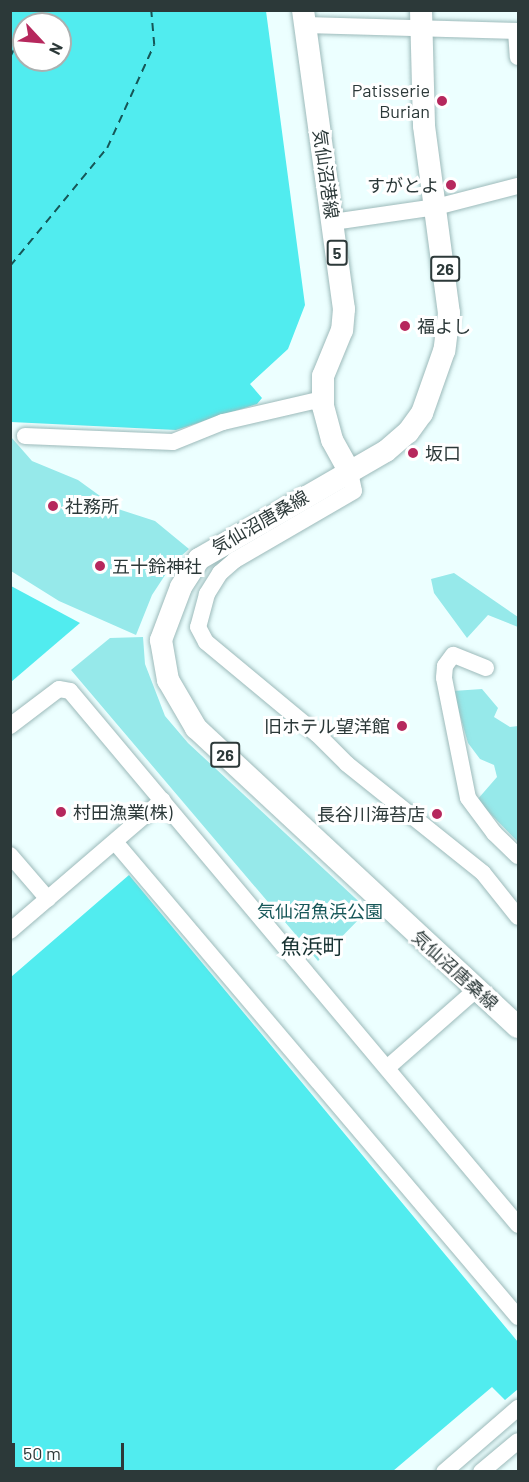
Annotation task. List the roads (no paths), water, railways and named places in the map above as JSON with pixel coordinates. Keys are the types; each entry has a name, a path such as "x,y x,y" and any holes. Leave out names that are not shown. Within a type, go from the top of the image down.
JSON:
{"main road":[{"name":"気仙沼港線","path":"304,18 344,309 342,330 323,376 323,399 332,440 350,472"},
{"name":"気仙沼唐桑線","path":"420,19 424,126 449,296 444,351 422,413 408,432 350,472 199,559 177,596 161,640 168,680 196,728 519,1027"}],"street":[{"path":"304,18 420,19 517,31 519,57"},
{"path":"333,222 436,207 519,186"},
{"path":"24,436 172,442 223,422 323,399"},
{"path":"350,472 354,491 235,560 220,573 207,594 198,627 206,642 316,734 346,764 456,848 516,908"},
{"path":"486,669 453,655 445,666 444,678 468,798 494,833 519,856"},
{"path":"10,726 59,689 70,690 519,1225"},
{"path":"10,931 163,800"},
{"path":"115,842 519,1317"},
{"path":"10,855 48,899"},
{"path":"387,1068 477,989"},
{"path":"444,1472 519,1408"},
{"path":"484,1471 519,1441"}],"place":[{"name":"Patisserie Burian","path":"442,101"},
{"name":"すがとよ","path":"451,185"},
{"name":"福よし","path":"405,326"},
{"name":"坂口","path":"413,453"},
{"name":"社務所","path":"53,506"},
{"name":"五十鈴神社","path":"100,566"},
{"name":"旧ホテル望洋館","path":"402,726"},
{"name":"村田漁業(株)","path":"61,812"},
{"name":"長谷川海苔店","path":"437,814"}],"district":[{"name":"魚浜町","path":"312,946"}],"park label":[{"name":"気仙沼魚浜公園","path":"320,911"}]}
